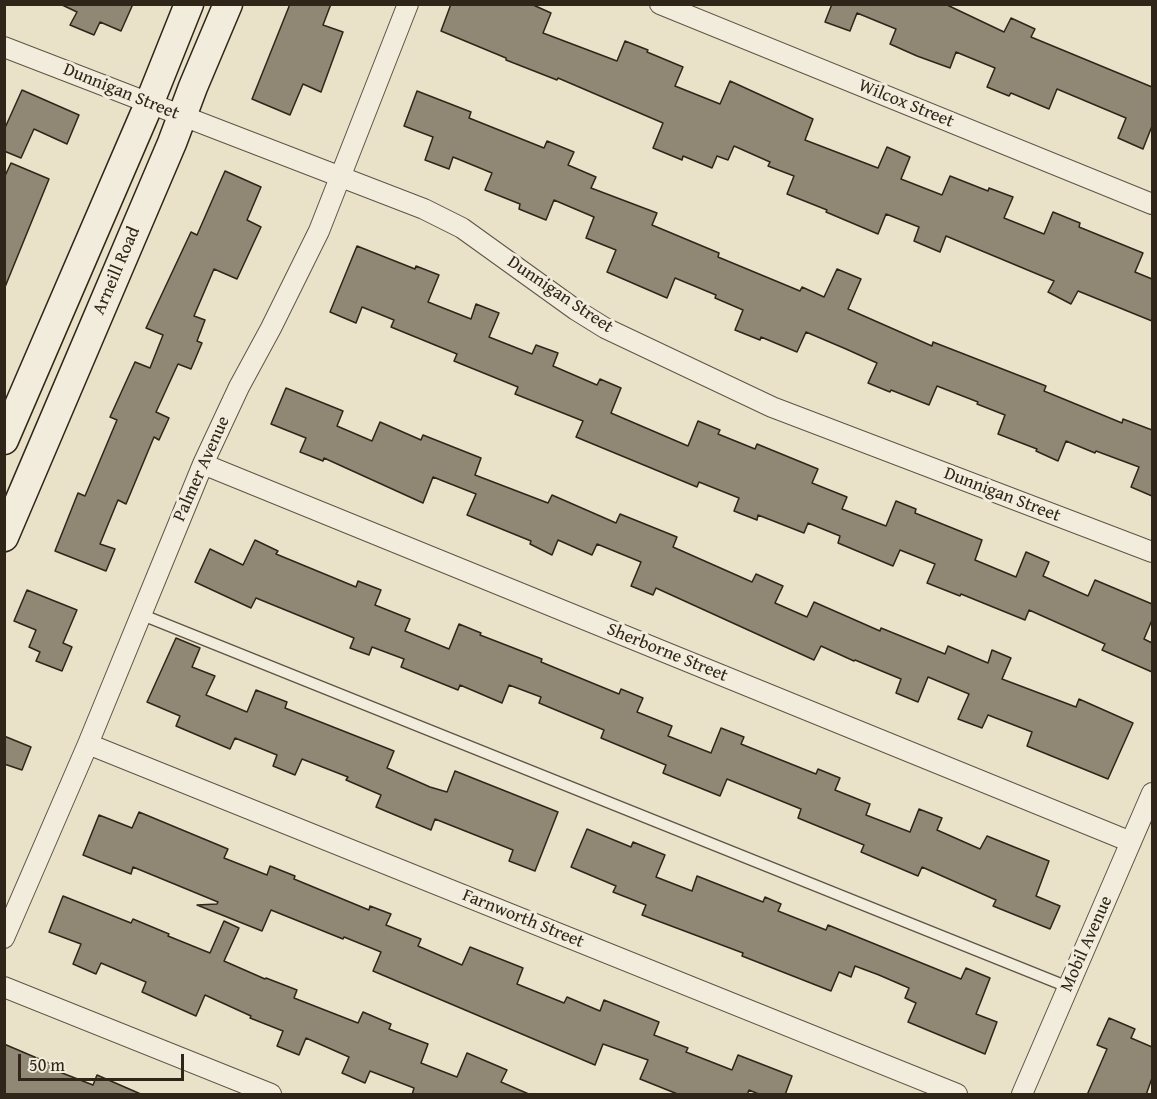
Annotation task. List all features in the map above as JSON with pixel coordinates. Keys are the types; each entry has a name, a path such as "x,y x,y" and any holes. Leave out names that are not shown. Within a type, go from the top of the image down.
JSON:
{"main road":[{"name":"Arneill Road","path":"4,440 149,104 189,4"},
{"name":"Arneill Road","path":"4,537 167,154 228,4"}],"street":[{"name":"Palmer Avenue","path":"4,938 88,744 203,464 239,387 319,231 408,4"},
{"name":"Wilcox Street","path":"660,4 1152,204"},
{"name":"Dunnigan Street","path":"4,46 424,209 462,228 576,310 605,328 772,407 1152,552"},
{"name":"Sherborne Street","path":"203,464 1131,842"},
{"name":"Farnworth Street","path":"88,744 957,1095"},
{"name":"Mobil Avenue","path":"1022,1095 1152,793"},
{"path":"4,987 271,1095"}],"lane":[{"path":"140,614 1068,987"}],"building":[{"path":"60,4 133,4 121,31 100,22 94,35 70,25 77,12"},
{"path":"290,4 331,4 323,25 343,32 321,92 303,84 290,115 252,99"},
{"path":"451,4 531,4 551,13 543,33 617,61 625,41 683,67 675,86 720,104 730,81 813,119 805,140 878,168 887,147 910,157 901,179 942,195 950,176 988,191 989,188 1013,197 1004,218 1044,234 1053,212 1080,223 1079,227 1143,253 1135,272 1152,279 1152,321 1078,291 1071,304 1048,292 1054,281 946,236 940,252 914,241 919,227 886,214 878,234 787,194 794,176 768,166 770,162 734,146 728,160 717,156 712,168 683,156 682,160 653,148 663,123 558,78 557,80 506,60 506,58 441,31"},
{"path":"832,4 945,4 1004,32 1011,18 1035,29 1031,37 1152,87 1152,126 1143,149 1118,138 1126,118 1057,89 1049,109 1011,93 1009,96 987,87 995,68 956,52 950,68 890,44 896,29 857,13 850,31 825,22"},
{"path":"22,90 79,115 67,144 34,129 21,158 4,151 4,130"},
{"path":"417,91 471,112 469,118 544,148 547,141 574,152 568,165 596,177 591,188 657,213 652,225 719,253 718,257 800,291 802,287 824,297 837,269 861,279 848,309 932,346 933,342 1046,386 1044,391 1122,423 1123,419 1152,430 1152,496 1131,487 1139,467 1066,441 1058,461 1036,451 1037,449 998,434 1005,415 977,404 978,402 937,386 929,405 891,390 890,392 868,383 877,363 806,332 797,352 761,337 760,340 735,330 743,310 715,298 716,295 675,278 667,298 607,272 616,250 586,238 594,217 554,200 546,220 519,209 520,204 485,190 492,173 453,157 449,169 425,160 433,137 404,126"},
{"path":"11,163 49,179 5,287 4,178"},
{"path":"225,171 261,187 247,220 261,227 237,279 214,269 194,316 205,320 197,341 202,343 191,369 178,364 156,412 169,418 159,440 154,437 126,504 118,500 100,544 115,549 106,571 55,551 78,493 85,496 117,420 110,417 135,362 150,368 163,335 146,328 191,232 197,235"},
{"path":"357,246 415,269 416,266 439,275 428,302 471,319 476,304 499,313 489,337 532,354 536,345 558,353 553,366 597,385 600,379 621,388 611,413 688,446 698,421 720,430 718,434 755,449 757,444 818,469 812,483 847,497 842,509 886,526 896,501 916,509 915,513 982,540 975,560 1016,577 1026,552 1049,562 1043,576 1088,596 1095,580 1152,604 1152,620 1144,639 1152,643 1152,672 1102,650 1105,644 1029,610 1025,620 927,583 935,564 900,550 893,566 838,543 840,536 808,523 804,533 758,515 757,520 734,511 739,498 699,482 697,487 576,437 583,421 515,394 518,387 454,361 457,354 391,327 394,320 362,307 356,323 330,312"},
{"path":"286,388 343,411 337,426 372,441 380,422 421,440 423,435 481,458 475,475 548,503 552,495 616,523 620,514 677,537 673,547 752,582 756,574 783,586 775,603 807,617 814,602 880,631 881,628 945,654 948,646 988,663 992,650 1011,658 1002,679 1076,707 1079,699 1133,723 1108,779 1027,746 1032,732 988,715 982,728 958,719 969,694 928,677 918,702 896,693 901,679 821,646 814,660 656,588 653,595 631,586 641,562 597,544 592,555 558,540 552,555 530,544 531,541 467,515 476,494 433,477 423,503 324,458 323,461 300,452 306,438 271,424"},
{"path":"255,540 278,551 276,554 356,587 358,581 381,590 375,605 410,619 405,631 449,649 459,624 481,633 480,635 542,659 541,662 619,694 621,689 643,698 637,712 672,726 668,736 711,753 721,728 744,737 741,744 816,774 818,769 840,778 835,790 870,804 866,815 910,832 919,809 942,818 937,830 980,849 987,836 1049,861 1036,896 1060,906 1050,929 993,906 996,900 922,867 918,876 861,852 864,845 798,818 801,809 727,779 720,796 663,773 666,765 601,738 604,730 539,703 541,697 509,685 502,703 460,685 458,690 401,667 404,659 372,647 369,655 350,648 354,638 256,598 251,608 195,582 210,549 243,565"},
{"path":"27,590 77,610 63,643 72,647 62,671 36,661 40,652 29,647 36,630 14,621"},
{"path":"176,638 200,648 192,667 215,676 206,695 247,712 256,690 287,702 285,708 394,751 387,768 430,787 447,792 455,771 558,812 535,871 509,861 513,850 435,819 431,830 376,807 381,795 346,780 348,777 302,759 295,775 273,766 277,755 235,738 230,749 176,726 180,716 147,702"},
{"path":"4,736 31,747 22,770 4,764"},
{"path":"139,812 228,849 224,858 267,875 270,866 295,876 294,879 369,910 370,906 391,914 386,925 421,939 418,946 462,965 470,947 523,968 517,984 564,1003 567,997 600,1011 604,1000 659,1022 654,1035 688,1048 686,1052 732,1070 738,1055 792,1076 785,1095 761,1095 749,1090 747,1095 680,1095 640,1079 648,1060 603,1044 595,1065 373,971 381,952 344,937 343,939 271,910 262,931 197,905 217,904 218,902 133,867 131,874 83,855 99,815 132,828"},
{"path":"587,829 631,847 633,842 665,855 656,877 692,891 697,876 763,902 765,897 781,904 778,911 826,930 828,925 961,979 966,968 990,978 976,1014 997,1022 985,1054 908,1022 916,1003 905,998 909,988 879,975 855,966 851,977 839,972 831,991 742,956 743,953 642,915 646,905 613,892 616,886 571,867"},
{"path":"63,896 131,923 133,919 210,953 224,921 239,928 224,961 297,990 294,998 358,1023 363,1012 391,1024 389,1029 428,1044 421,1063 457,1077 467,1053 507,1070 501,1082 531,1095 412,1095 414,1088 370,1071 365,1083 342,1073 349,1057 306,1038 299,1055 277,1046 283,1031 250,1018 251,1016 205,995 196,1016 142,992 146,982 101,963 96,974 73,964 81,944 49,932"},
{"path":"1109,1018 1135,1029 1131,1038 1152,1047 1152,1078 1146,1095 1087,1095 1107,1049 1097,1045"},
{"path":"4,1044 58,1067 57,1071 93,1085 97,1075 143,1095 4,1095"}]}
